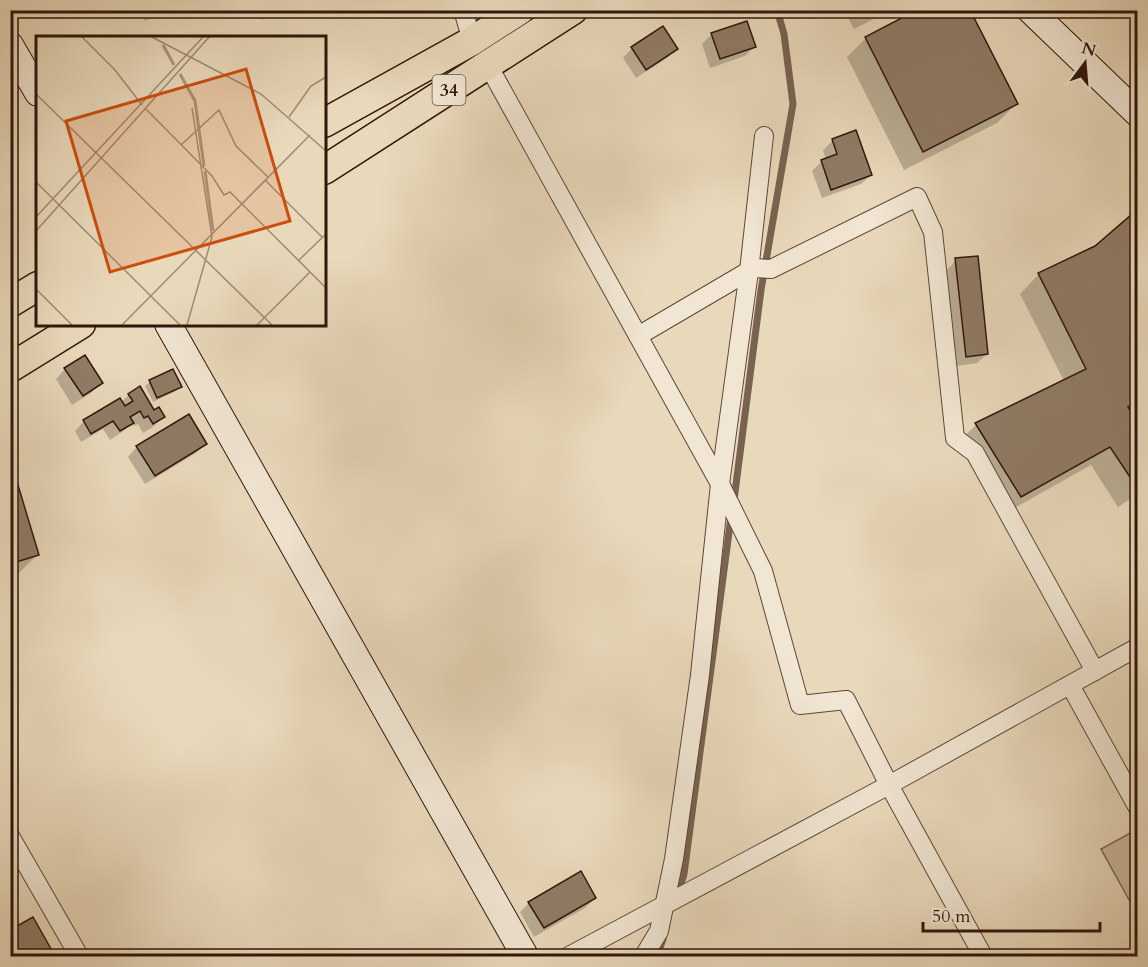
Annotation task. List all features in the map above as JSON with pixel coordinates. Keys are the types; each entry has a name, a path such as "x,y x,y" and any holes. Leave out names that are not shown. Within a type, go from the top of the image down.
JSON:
{"main road":[{"name":"34","path":"326,122 472,41 520,10"},
{"name":"34","path":"326,169 573,10"},
{"path":"10,303 36,287"},
{"path":"10,368 78,326"}],"street":[{"path":"463,10 472,41"},
{"path":"1030,10 1137,114"},
{"path":"10,45 36,90"},
{"path":"488,65 721,486 763,571 800,705 846,700 889,785 983,957"},
{"path":"644,957 659,931 674,860 700,675 721,486 758,270 764,136"},
{"path":"638,336 758,270 917,197 933,232 955,438 975,453 1095,671"},
{"path":"169,326 525,957"},
{"path":"569,957 889,785 1137,647"},
{"path":"1070,685 1137,808"},
{"path":"10,836 79,957"}],"shaded area":[{"path":"1136,830 1138,832 1138,904 1133,907 1101,849"}],"building":[{"path":"866,10 879,10 868,16"},
{"path":"917,10 970,10 1018,104 923,152 865,37"},
{"path":"747,21 756,47 720,59 711,33"},
{"path":"663,26 678,49 646,70 631,47"},
{"path":"856,130 872,175 831,190 821,160 837,154 832,139"},
{"path":"1138,209 1138,402 1128,407 1138,423 1138,489 1110,447 1021,497 975,423 1086,369 1038,273 1095,246"},
{"path":"978,256 988,354 966,357 955,258"},
{"path":"85,355 103,383 83,396 64,368"},
{"path":"173,369 182,387 157,398 149,380"},
{"path":"140,386 154,410 159,407 165,417 153,424 148,416 144,418 140,411 130,417 134,423 120,431 113,421 91,434 83,420 120,398 125,406 133,401 128,394"},
{"path":"189,414 207,444 155,476 136,446"},
{"path":"10,465 12,465 39,555 10,564"},
{"path":"581,871 596,898 544,928 528,902"},
{"path":"33,917 55,956 10,956 10,930"}],"waterway":[{"path":"734,500 761,290 793,104 784,34 777,10"},
{"path":"678,894 684,874 731,517"},
{"path":"657,956 663,939"}]}
